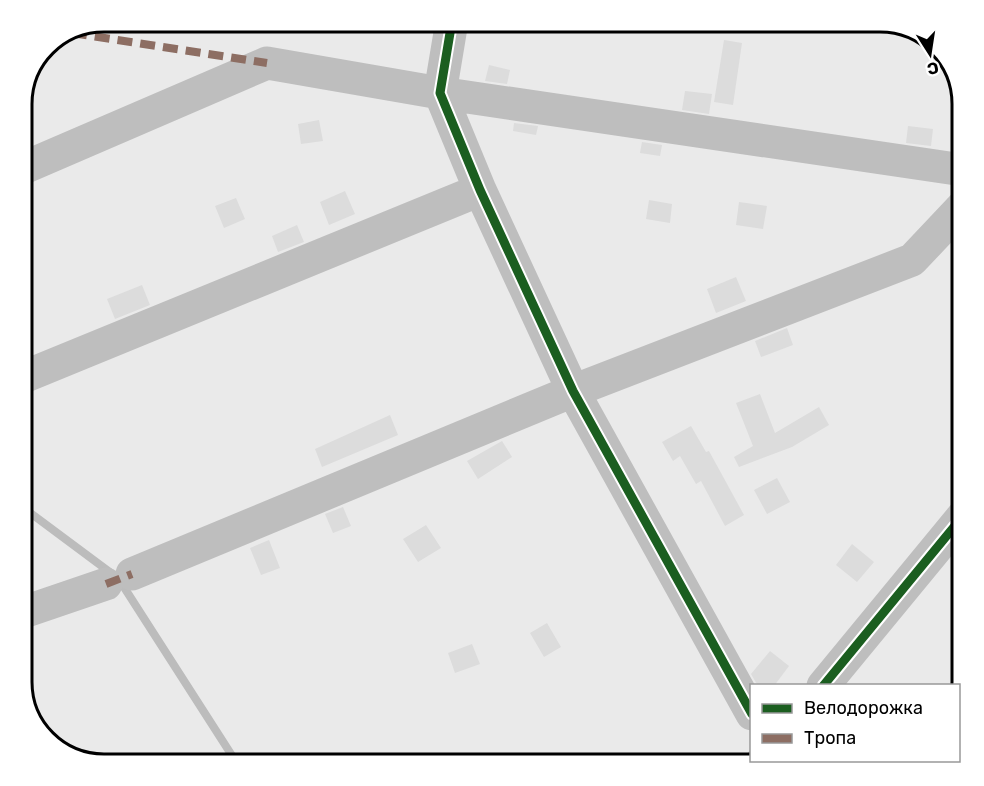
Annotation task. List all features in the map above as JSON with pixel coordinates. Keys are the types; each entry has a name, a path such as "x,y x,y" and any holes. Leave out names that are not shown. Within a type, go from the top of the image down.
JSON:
{"street":[{"path":"450,32 440,93 480,190 573,391 750,710"},
{"path":"32,164 267,63 440,93 952,168"},
{"path":"32,373 480,190"},
{"path":"32,609 119,579 573,391 912,260 952,218"},
{"path":"825,684 952,529"}],"shaded area":[{"path":"104,32 880,32 908,37 928,49 938,60 947,76 952,104 952,684 750,684 750,754 104,754 76,749 56,737 39,714 32,687 32,99 34,85 46,60 56,49 76,37"}],"building":[{"path":"724,40 742,43 733,105 714,102"},
{"path":"489,65 510,70 507,84 485,81"},
{"path":"685,91 712,94 709,114 682,110"},
{"path":"319,120 323,141 301,144 298,124"},
{"path":"514,123 538,126 536,135 513,131"},
{"path":"908,126 933,129 931,146 906,143"},
{"path":"642,142 662,145 660,156 640,153"},
{"path":"345,191 355,214 329,225 320,202"},
{"path":"236,198 245,219 224,228 215,206"},
{"path":"649,200 672,204 670,223 646,219"},
{"path":"739,202 767,206 763,229 736,225"},
{"path":"297,225 304,242 278,252 272,236"},
{"path":"736,277 746,301 716,313 707,289"},
{"path":"142,285 150,305 115,319 107,299"},
{"path":"787,328 793,345 761,357 755,341"},
{"path":"760,394 775,433 819,407 829,425 792,447 739,467 734,457 753,446 736,403"},
{"path":"390,415 398,435 322,467 315,449"},
{"path":"691,426 706,452 709,451 744,515 725,526 701,481 696,484 680,456 673,461 662,442"},
{"path":"502,441 512,457 478,479 467,461"},
{"path":"777,478 790,502 767,514 754,490"},
{"path":"343,507 351,526 333,533 325,514"},
{"path":"426,525 441,548 418,562 403,539"},
{"path":"269,540 280,568 261,575 250,548"},
{"path":"852,544 874,562 857,582 836,565"},
{"path":"547,623 561,647 544,657 530,633"},
{"path":"472,644 480,664 455,673 448,653"},
{"path":"770,651 789,666 776,684 757,684 751,674"}],"waterway":[{"path":"32,514 111,573"},
{"path":"120,581 231,754"}],"marked path":[{"path":"84,35 267,63"},
{"path":"106,584 132,574"}],"cycle path":[{"path":"450,32 440,93 480,190 573,391 750,710"},
{"path":"825,684 952,529"}]}
